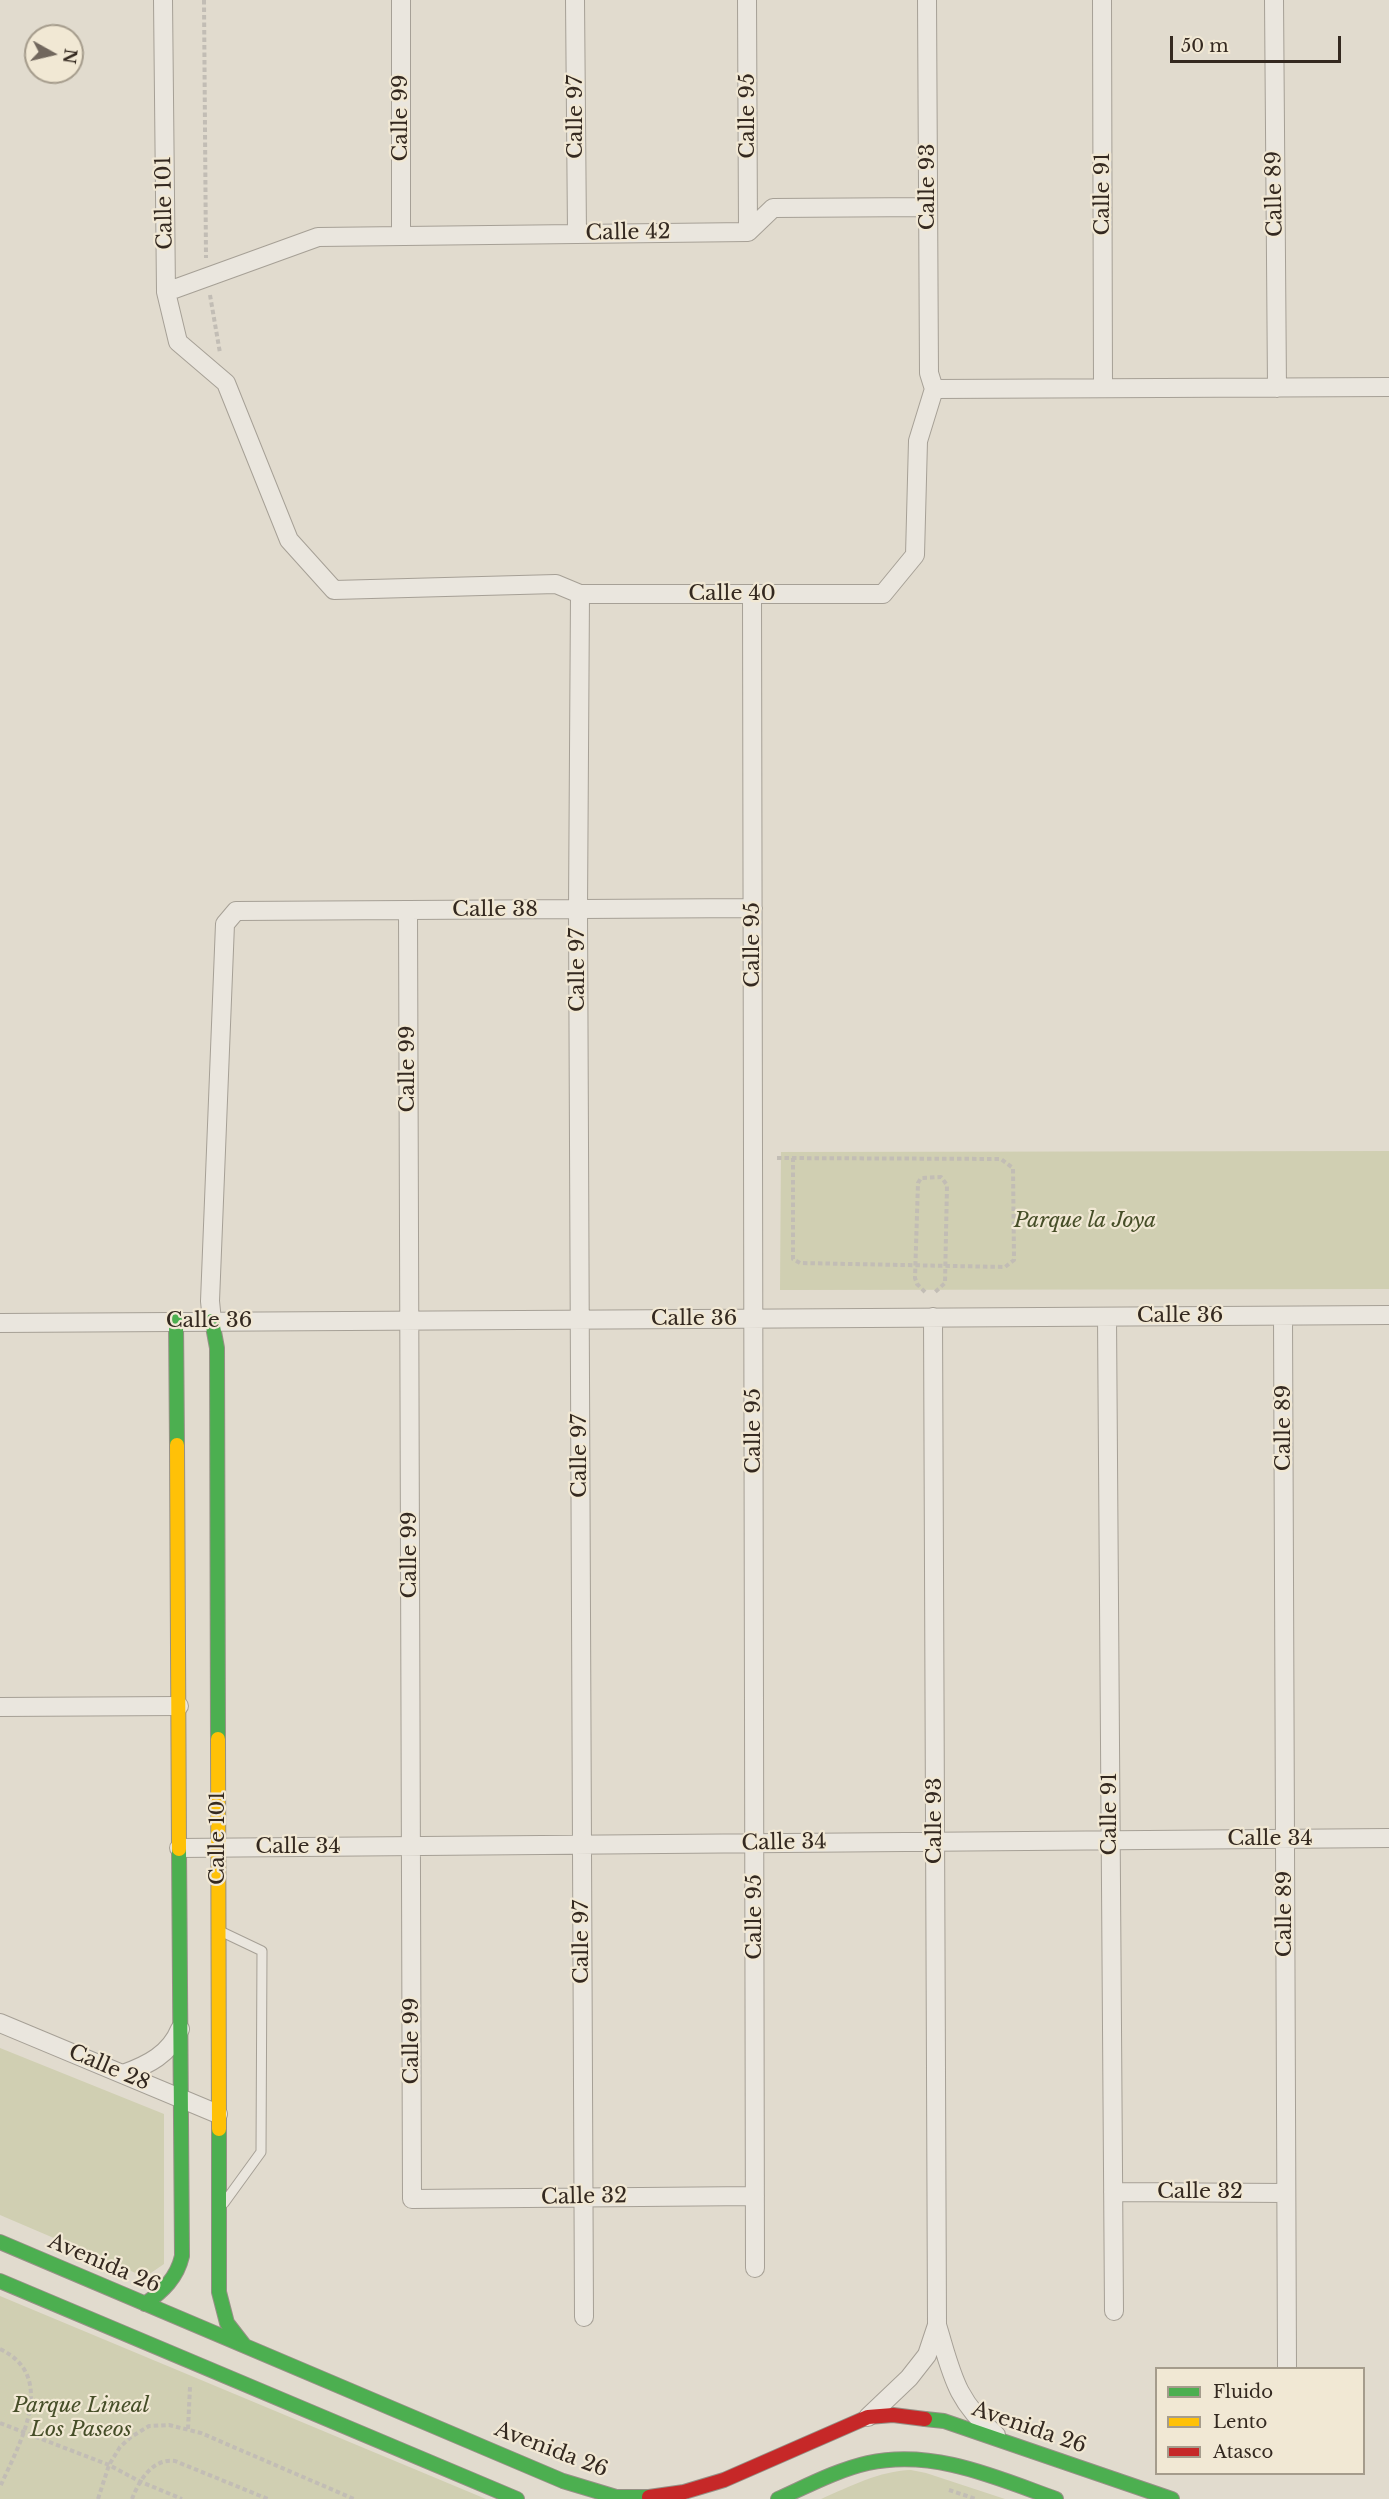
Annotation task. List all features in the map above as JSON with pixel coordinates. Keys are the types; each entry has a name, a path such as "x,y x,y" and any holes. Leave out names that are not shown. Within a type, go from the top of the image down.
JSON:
{"street":[{"name":"Calle 101","path":"163,0 166,292 178,342 226,383"},
{"name":"Calle 99","path":"401,0 401,236"},
{"name":"Calle 97","path":"574,0 577,234"},
{"name":"Calle 95","path":"747,0 748,232"},
{"name":"Calle 93","path":"884,594 915,555 918,441 932,381 927,0"},
{"name":"Calle 91","path":"1102,0 1103,388"},
{"name":"Calle 89","path":"1274,0 1277,388"},
{"path":"748,232 773,208 928,207"},
{"name":"Calle 42","path":"166,292 318,237 748,232"},
{"path":"932,381 1103,388 1389,387"},
{"name":"Calle 40","path":"226,383 289,540 334,590 556,584 580,594 884,594"},
{"name":"Calle 97","path":"580,594 578,909 584,2317"},
{"name":"Calle 95","path":"752,594 756,2268"},
{"name":"Calle 38","path":"212,1321 210,1301 225,924 237,911 753,908"},
{"name":"Calle 99","path":"408,910 412,2199"},
{"name":"Calle 36","path":"0,1323 1389,1315"},
{"name":"Calle 89","path":"1283,1316 1287,2367"},
{"name":"Calle 93","path":"933,1317 937,2325 950,2368 963,2399 974,2415 1002,2440"},
{"name":"Calle 91","path":"1107,1317 1114,2311"},
{"name":"Calle 101","path":"145,2304 170,2284 180,2265 176,1321"},
{"name":"Calle 101","path":"212,1321 217,1348 219,2292 221,2307 227,2322 246,2347"},
{"path":"0,1707 179,1706"},
{"name":"Calle 34","path":"179,1848 1389,1838"},
{"name":"Calle 28","path":"0,2023 218,2114"},
{"path":"123,2074 147,2065 163,2054 175,2041 180,2027"},
{"name":"Calle 32","path":"1113,2192 1286,2193"},
{"name":"Calle 32","path":"412,2199 755,2196"},
{"name":"Avenida 26","path":"0,2242 563,2481 616,2497 658,2497 724,2480 867,2417 893,2415 944,2421 1172,2499"},
{"path":"0,2282 517,2499"},
{"name":"Calle 93","path":"867,2417 909,2378 927,2355 937,2325"},
{"path":"778,2499 867,2463 913,2458 941,2460 1056,2499"}],"lane":[{"path":"218,1930 262,1951 261,2151 218,2211"}],"path":[{"path":"204,0 207,276 226,383"},
{"path":"777,1158 794,1158 1001,1159 1013,1168 1014,1260 1005,1267 800,1263 793,1259 794,1158"},
{"path":"925,1292 917,1284 915,1266 918,1184 921,1178 941,1177 947,1185 946,1266 945,1283 935,1293"},
{"path":"0,2349 19,2361 31,2383 31,2400 24,2434 0,2487"},
{"path":"188,2429 190,2383"},
{"path":"0,2423 109,2465 139,2481 182,2499"},
{"path":"98,2499 109,2465 126,2442 149,2426 169,2425 188,2429 354,2499"},
{"path":"132,2499 139,2481 157,2463 167,2460 175,2461 268,2499"}],"green space":[{"name":"Parque la Joya","path":"1389,1151 1389,1289 780,1290 781,1152"},
{"path":"0,2048 164,2114 164,2264 145,2277 0,2215"},
{"name":"Parque Lineal Los Paseos","path":"0,2296 486,2499 0,2499"},
{"path":"911,2470 1005,2499 821,2499 876,2476"}],"traffic: fast":[{"path":"176,1321 177,1445"},
{"path":"212,1321 217,1348 218,1739"},
{"path":"145,2304 168,2283 177,2271 182,2256 179,1849"},
{"path":"219,2129 219,2292 227,2323 244,2345"},
{"path":"0,2242 563,2481 616,2497 649,2497"},
{"path":"0,2281 517,2499"},
{"path":"925,2419 944,2421 1172,2499"},
{"path":"778,2499 845,2470 868,2463 893,2460 940,2462 987,2474 1056,2499"}],"traffic: slow":[{"path":"177,1445 179,1849"},
{"path":"218,1739 219,2129"}],"traffic: jam":[{"path":"649,2497 684,2492 724,2480 868,2417 893,2415 925,2419"}]}
